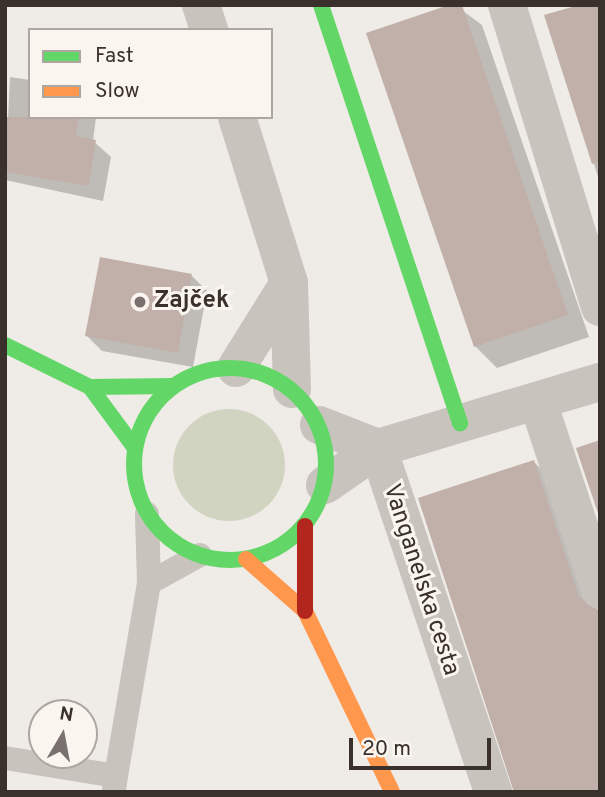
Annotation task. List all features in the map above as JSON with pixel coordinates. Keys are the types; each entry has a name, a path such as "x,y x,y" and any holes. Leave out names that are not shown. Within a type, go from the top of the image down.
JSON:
{"street":[{"path":"201,5 208,28"},
{"path":"321,5 460,425"},
{"path":"507,5 600,307"},
{"path":"238,119 289,283 292,389"},
{"path":"236,368 289,283"},
{"path":"5,345 90,387 173,386"},
{"path":"325,485 319,425 292,389 236,368 203,371 173,386 148,413 135,448 134,471 147,513 179,546 200,555 246,559 278,548 305,526 325,485 378,448 600,382"},
{"path":"90,387 135,448"},
{"path":"538,402 600,590"},
{"path":"319,425 378,448"},
{"name":"Vanganelska cesta","path":"378,448 494,792"},
{"path":"305,526 305,611"},
{"path":"246,559 305,611 392,792"}],"lane":[{"path":"5,758 115,784 149,583 147,513"},
{"path":"149,583 200,555"}],"green space":[{"path":"229,409 251,413 269,425 281,443 285,465 281,487 269,505 251,517 229,521 207,517 189,505 177,487 173,465 177,443 189,425 207,413"}],"building":[{"path":"449,5 462,5 568,315 474,347 366,33"},
{"path":"579,5 600,5 600,162 592,164 544,15"},
{"path":"5,117 79,119 76,136 96,140 89,186 5,172"},
{"name":"Zajček","path":"100,257 192,274 178,353 85,336"},
{"path":"600,440 600,519 576,448"},
{"path":"534,460 579,597 600,611 600,792 514,792 418,498"}],"traffic: fast":[{"path":"321,5 460,424"},
{"path":"5,345 90,387 173,386"},
{"path":"230,368 249,369 267,375 298,396 319,427 325,445 326,464 325,483 319,501 298,532 267,553 249,559 230,560 211,559 193,553 162,532 141,501 135,483 134,464 135,445 141,427 162,396 193,375 211,369 230,368"},
{"path":"90,387 135,448"}],"traffic: slow":[{"path":"246,559 305,611 392,792"}],"traffic: jam":[{"path":"305,526 305,611"}],"place":[{"name":"Zajček","path":"140,302"}]}
